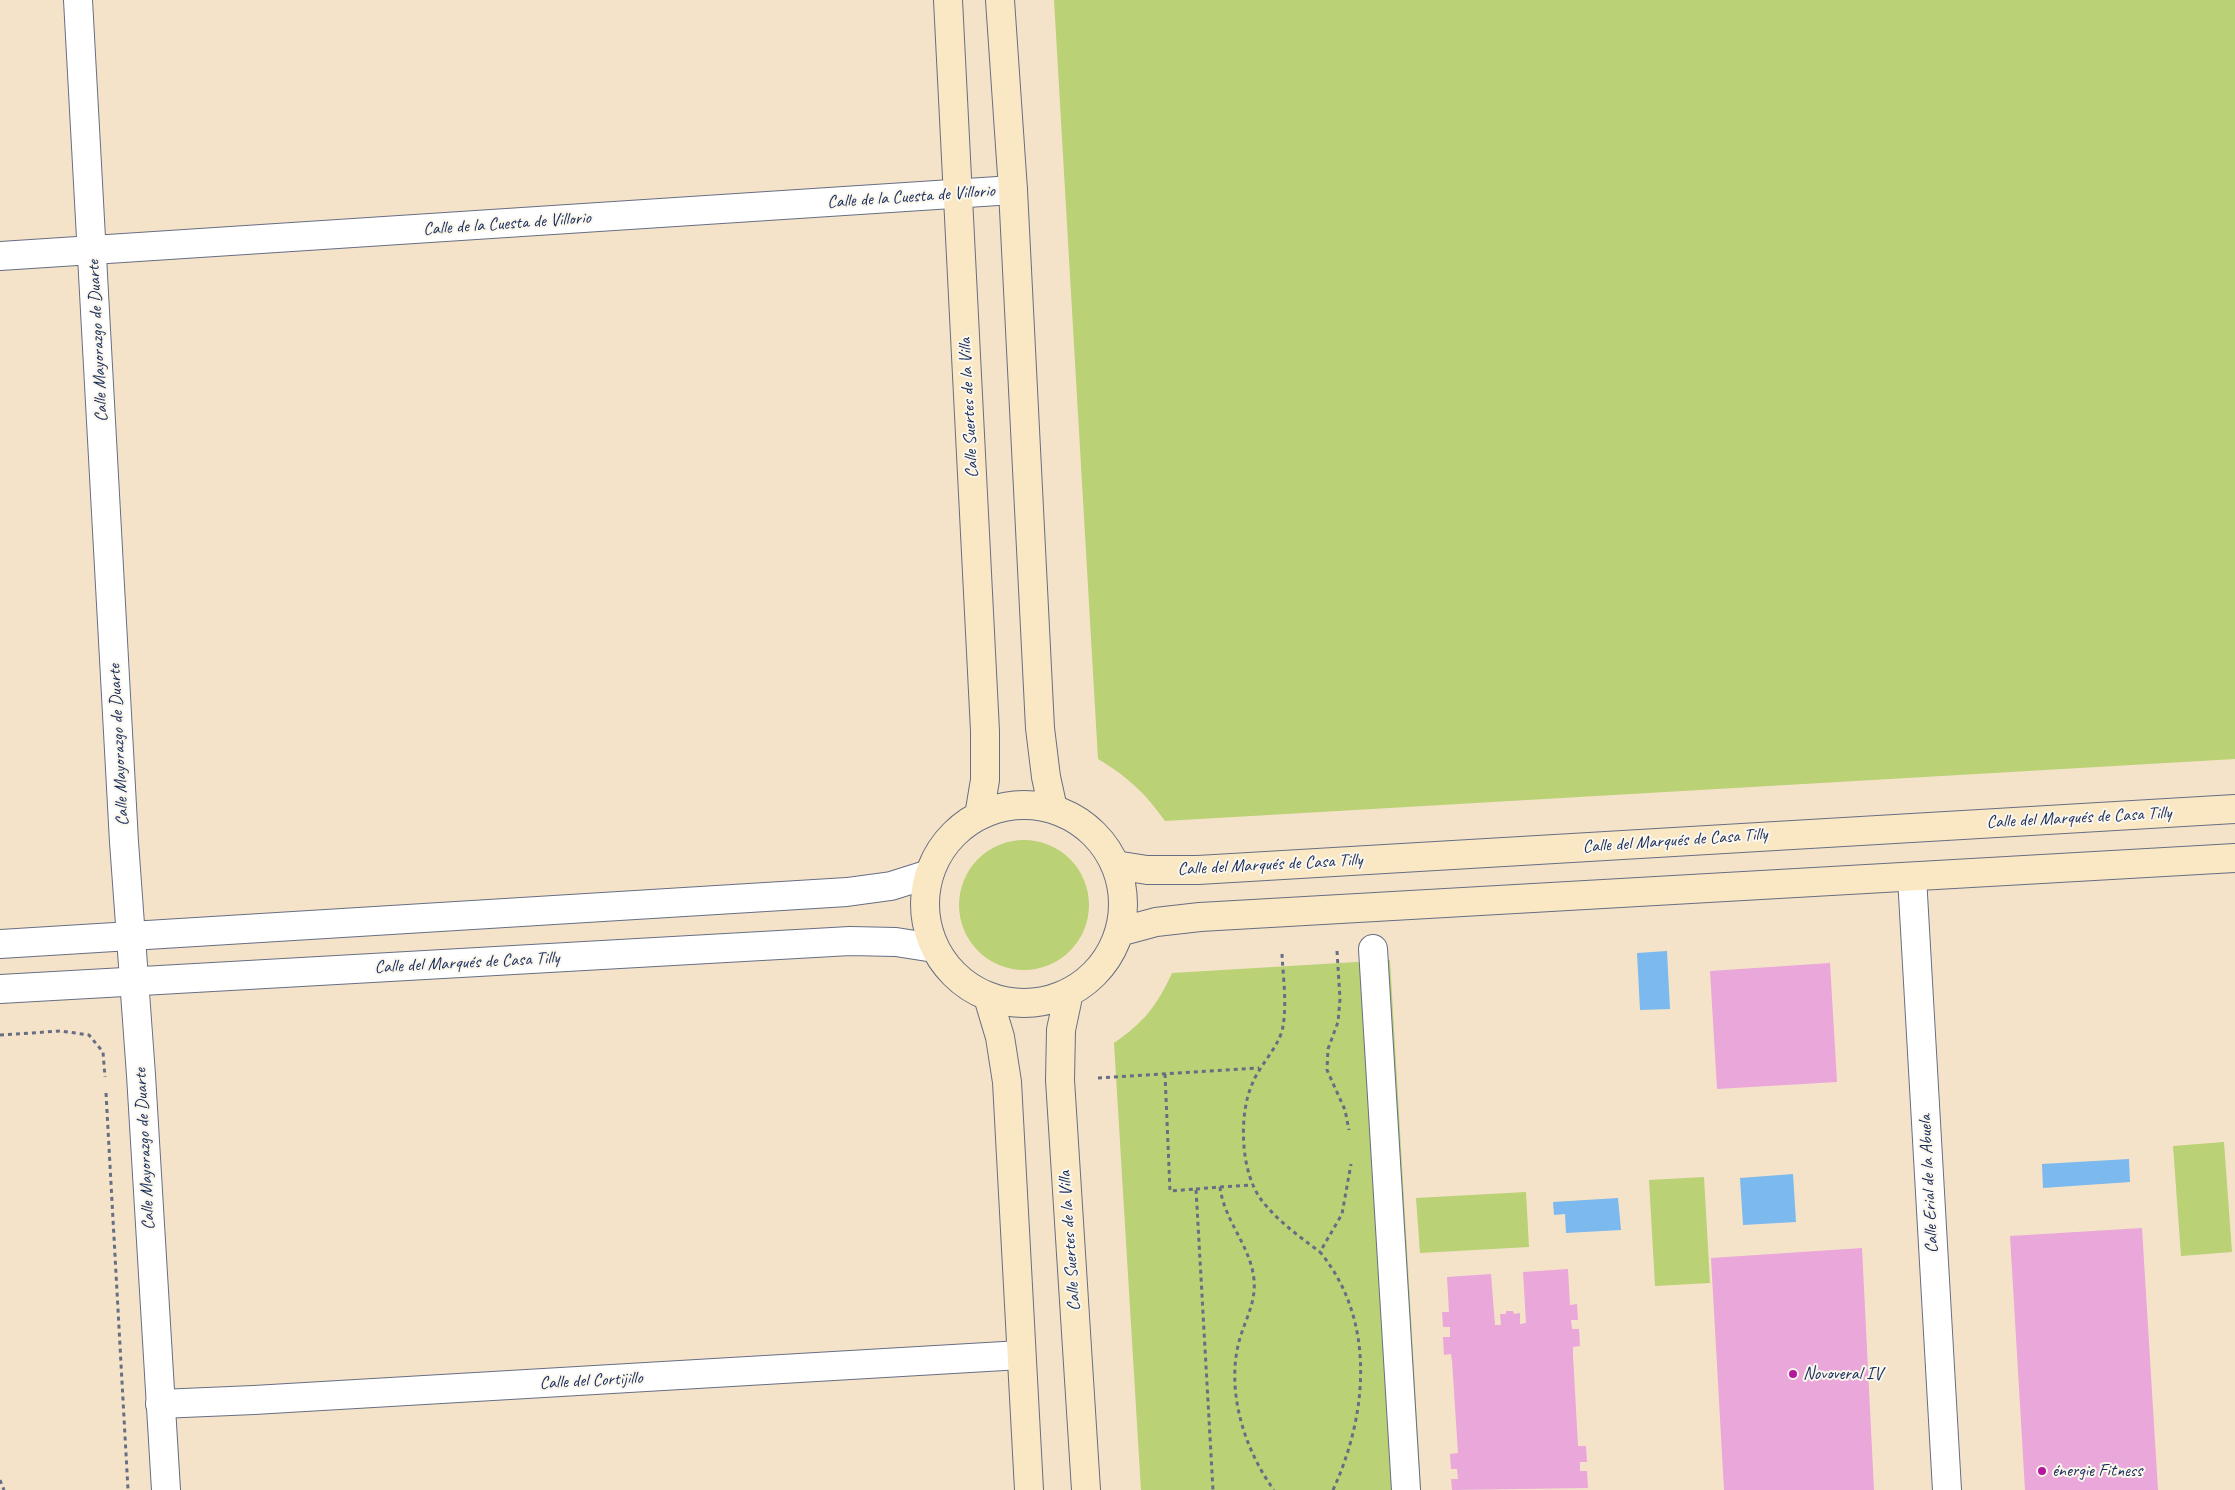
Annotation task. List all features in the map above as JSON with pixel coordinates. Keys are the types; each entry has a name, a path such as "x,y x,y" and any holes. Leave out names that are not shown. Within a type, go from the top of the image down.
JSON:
{"main road":[{"name":"Calle Suertes de la Villa","path":"948,0 985,731 985,780 979,816"},
{"path":"1000,0 1013,190 1040,728 1046,777 1053,809"},
{"path":"1028,805 1053,809 1072,818 1090,831 1104,846 1115,865 1122,887 1123,910 1119,932 1112,951 1100,967 1086,981 1069,992 1043,1001 1016,1003 988,997 966,985 948,968 934,948 926,924 924,898 929,874 937,856 948,840 962,826 979,816 1002,808 1028,805"},
{"name":"Calle del Marqués de Casa Tilly","path":"1115,865 1147,870 1198,870 2235,809"},
{"path":"1119,932 1156,922 1200,917 2235,858"},
{"name":"Calle Suertes de la Villa","path":"1069,992 1061,1030 1060,1080 1086,1490"},
{"path":"988,997 1000,1037 1007,1082 1029,1490"}],"street":[{"name":"Calle Mayorazgo de Duarte","path":"78,0 123,822 166,1490"},
{"name":"Calle de la Cuesta de Villorio","path":"0,256 1013,190"},
{"path":"0,944 847,892 891,886 929,874"},
{"name":"Calle Erial de la Abuela","path":"1912,877 1947,1490"},
{"name":"Calle del Marqués de Casa Tilly","path":"0,989 850,941 896,942 934,948"},
{"path":"1373,949 1406,1490"},
{"name":"Calle del Cortijillo","path":"160,1404 1021,1355"}],"path":[{"path":"1337,951 1340,999 1338,1022 1328,1049 1326,1070 1344,1110 1350,1136"},
{"path":"1282,954 1283,1028 1276,1043 1259,1068 1248,1092 1243,1122 1244,1145 1254,1185 1262,1201 1277,1217 1320,1252 1330,1264 1348,1298 1358,1328 1361,1368 1355,1431 1342,1472 1333,1490"},
{"path":"0,1035 61,1031 89,1035 103,1052 106,1082"},
{"path":"1098,1078 1259,1068"},
{"path":"1165,1074 1170,1191 1254,1185"},
{"path":"106,1091 128,1490"},
{"path":"1320,1252 1342,1214 1349,1182 1351,1160"},
{"path":"1220,1187 1222,1202 1250,1258 1254,1279 1254,1300 1239,1340 1236,1356 1239,1416 1252,1452 1274,1490"},
{"path":"1196,1189 1213,1490"},
{"path":"0,1480 4,1490"}],"green space":[{"path":"1054,0 2235,0 2235,759 1165,821 1135,786 1098,759"},
{"path":"1024,840 1037,841 1049,845 1070,859 1084,880 1088,892 1088,918 1084,930 1070,951 1049,965 1037,969 1024,970 1011,969 999,965 978,951 964,930 960,918 959,905 960,892 964,880 978,859 999,845 1011,841"},
{"path":"1390,960 1421,1490 1141,1490 1114,1043 1148,1013 1161,995 1172,973"},
{"path":"2224,1142 2232,1252 2181,1256 2173,1146"},
{"path":"1704,1177 1710,1283 1655,1286 1649,1180"},
{"path":"1526,1192 1529,1247 1420,1253 1416,1198"}],"water":[{"path":"1667,951 1670,1009 1640,1010 1637,953"},
{"path":"2129,1159 2130,1182 2043,1188 2042,1164"},
{"path":"1793,1174 1796,1222 1743,1225 1740,1178"},
{"path":"1618,1198 1621,1230 1566,1233 1565,1214 1554,1215 1553,1202"}],"building":[{"path":"1830,963 1837,1082 1717,1089 1710,971"},
{"path":"2142,1228 2158,1490 2025,1490 2010,1236"},
{"name":"Novoveral IV","path":"1862,1248 1874,1490 1724,1490 1711,1258"},
{"path":"1568,1269 1570,1305 1577,1304 1578,1320 1571,1320 1572,1329 1579,1329 1580,1346 1573,1347 1578,1446 1586,1446 1587,1462 1580,1462 1580,1471 1587,1471 1588,1488 1452,1490 1451,1479 1458,1479 1457,1469 1451,1469 1450,1454 1458,1453 1451,1354 1444,1355 1443,1337 1450,1337 1450,1327 1443,1327 1442,1312 1449,1312 1447,1277 1491,1274 1495,1325 1501,1325 1500,1314 1506,1314 1506,1311 1513,1311 1514,1314 1520,1313 1520,1324 1526,1323 1523,1272"}],"place":[{"name":"Novoveral IV","path":"1793,1374"},
{"name":"énergie Fitness","path":"2042,1471"}]}
